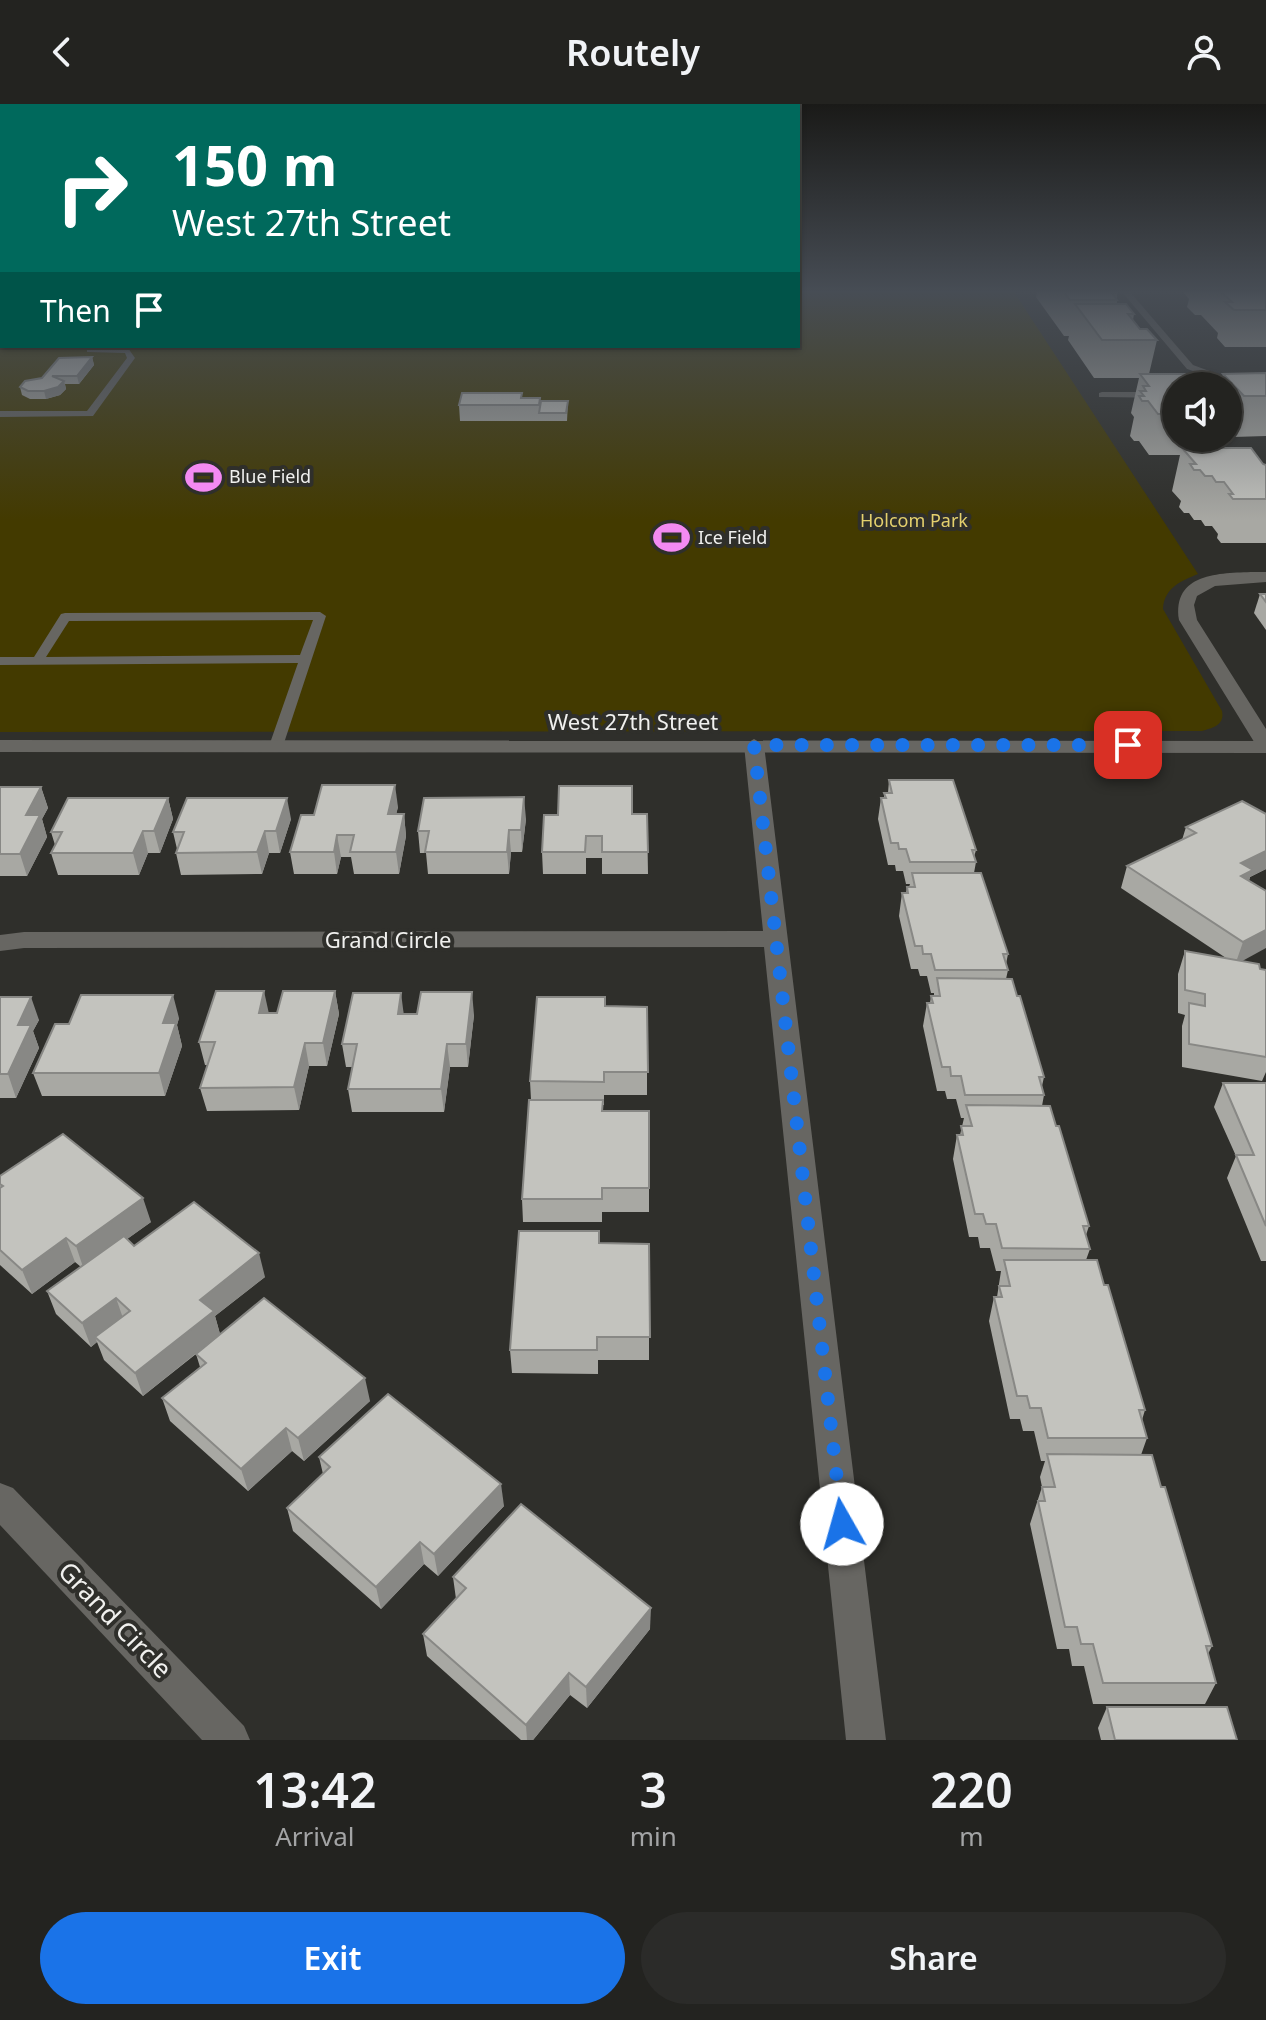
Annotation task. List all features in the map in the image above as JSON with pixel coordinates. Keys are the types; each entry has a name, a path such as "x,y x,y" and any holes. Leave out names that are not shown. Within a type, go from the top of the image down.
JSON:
{"street":[{"path":"1266,577 1212,581 1196,587 1186,596 1183,607 1266,746"},
{"path":"754,745 866,1740"},
{"name":"West 27th Street","path":"0,746 1266,746"},
{"name":"Grand Circle","path":"0,943 24,940 776,939"},
{"name":"Grand Circle","path":"0,1500 230,1740"}],"lane":[{"path":"0,414 90,414 123,368"},
{"path":"1102,395 1162,395"},
{"path":"38,660 65,617 320,616 276,746"},
{"path":"0,661 305,659"}],"green space":[{"name":"Holcom Park","path":"0,368 1064,368 1198,574 1170,591 1163,609 1222,711 1220,723 1202,731 0,732"}],"building":[{"path":"50,368 83,368 77,376 52,376 64,381 58,387 28,391 20,387 25,381 42,378"},
{"path":"1266,373 1266,396 1244,396 1242,374"},
{"path":"1140,374 1162,374 1162,414 1158,414 1148,401 1142,401 1139,396 1144,396 1140,391 1146,391 1143,386 1149,386"},
{"path":"462,393 522,393 521,398 540,398 539,405 459,405"},
{"path":"541,401 568,401 566,413 539,413"},
{"path":"1242,448 1251,448 1266,465 1266,499 1233,499 1224,482 1216,482 1212,476 1194,470 1190,464 1196,464 1186,452 1242,452"},
{"path":"889,780 953,780 976,850 972,850 976,862 910,862 906,849 899,849 898,843 891,843 881,798 886,798 884,793 892,793"},
{"path":"322,785 395,785 388,814 404,814 396,852 350,852 354,835 337,835 334,852 290,852 301,815 314,815"},
{"path":"559,786 632,786 632,814 647,814 648,852 602,852 602,836 586,836 585,852 542,852 544,815 558,815"},
{"path":"0,787 41,787 26,815 40,815 20,854 0,854"},
{"path":"524,797 521,830 509,830 507,852 425,852 429,831 418,831 424,798"},
{"path":"68,798 168,798 154,831 143,831 133,853 51,853 62,832 51,832"},
{"path":"187,798 287,798 276,831 265,831 257,852 176,853 184,832 173,832"},
{"path":"1242,801 1266,814 1266,851 1241,863 1253,870 1241,876 1266,891 1266,930 1243,942 1127,866 1196,833 1186,827"},
{"path":"912,873 981,873 1008,954 1003,954 1008,970 935,970 931,954 923,954 922,946 915,946 902,893 908,893 907,887 915,887"},
{"path":"1185,951 1259,964 1260,969 1266,970 1266,1057 1189,1044 1189,1003 1205,1006 1205,994 1185,990"},
{"path":"937,978 1012,979 1044,1077 1039,1077 1044,1095 965,1095 961,1076 951,1076 950,1067 942,1067 927,1003 933,1003 931,996 940,996"},
{"path":"216,991 264,991 259,1013 277,1013 283,991 335,991 323,1043 305,1043 294,1087 200,1088 215,1042 199,1042"},
{"path":"421,992 472,992 466,1044 447,1044 441,1089 348,1089 357,1044 342,1044 353,993 401,993 398,1014 417,1014"},
{"path":"81,995 173,995 163,1023 176,1023 159,1073 33,1073 55,1024 69,1024"},
{"path":"0,997 31,997 18,1025 31,1025 8,1074 0,1074"},
{"path":"537,997 605,997 605,1006 647,1007 648,1072 604,1072 604,1082 530,1081"},
{"path":"1223,1083 1266,1083 1266,1226 1236,1155 1254,1155"},
{"path":"529,1100 603,1100 602,1111 649,1111 649,1188 602,1188 602,1199 522,1199"},
{"path":"966,1105 1050,1106 1089,1226 1083,1226 1090,1249 1002,1248 996,1224 986,1224 983,1214 975,1214 957,1135 963,1135 961,1126 972,1126"},
{"path":"63,1134 143,1198 76,1246 66,1238 22,1270 0,1250 0,1188 3,1186 0,1176"},
{"path":"194,1202 259,1253 200,1300 214,1311 135,1373 95,1337 130,1311 116,1298 82,1323 47,1291 124,1236 134,1246"},
{"path":"519,1231 599,1231 599,1243 649,1244 650,1337 597,1337 597,1350 510,1350"},
{"path":"1004,1260 1097,1260 1104,1285 1108,1285 1145,1410 1139,1410 1147,1438 1048,1438 1041,1408 1030,1408 1027,1396 1017,1396 994,1297 1002,1297 999,1286 1010,1286"},
{"path":"264,1298 365,1378 298,1438 286,1428 241,1469 162,1398 206,1363 196,1354"},
{"path":"388,1394 501,1484 434,1554 420,1542 376,1587 287,1508 330,1467 319,1457"},
{"path":"1047,1454 1152,1455 1161,1487 1165,1487 1212,1646 1206,1646 1216,1683 1103,1683 1093,1644 1081,1644 1077,1627 1065,1627 1038,1501 1045,1501 1042,1487 1055,1487"},
{"path":"521,1504 651,1608 586,1687 569,1673 526,1725 423,1634 466,1588 453,1577"},
{"path":"1107,1707 1227,1707 1237,1740 1115,1740"}],"place":[{"name":"Blue Field","path":"203,477"},
{"name":"Ice Field","path":"672,538"}],"route":[{"path":"842,1524 754,745 1128,745"}]}
